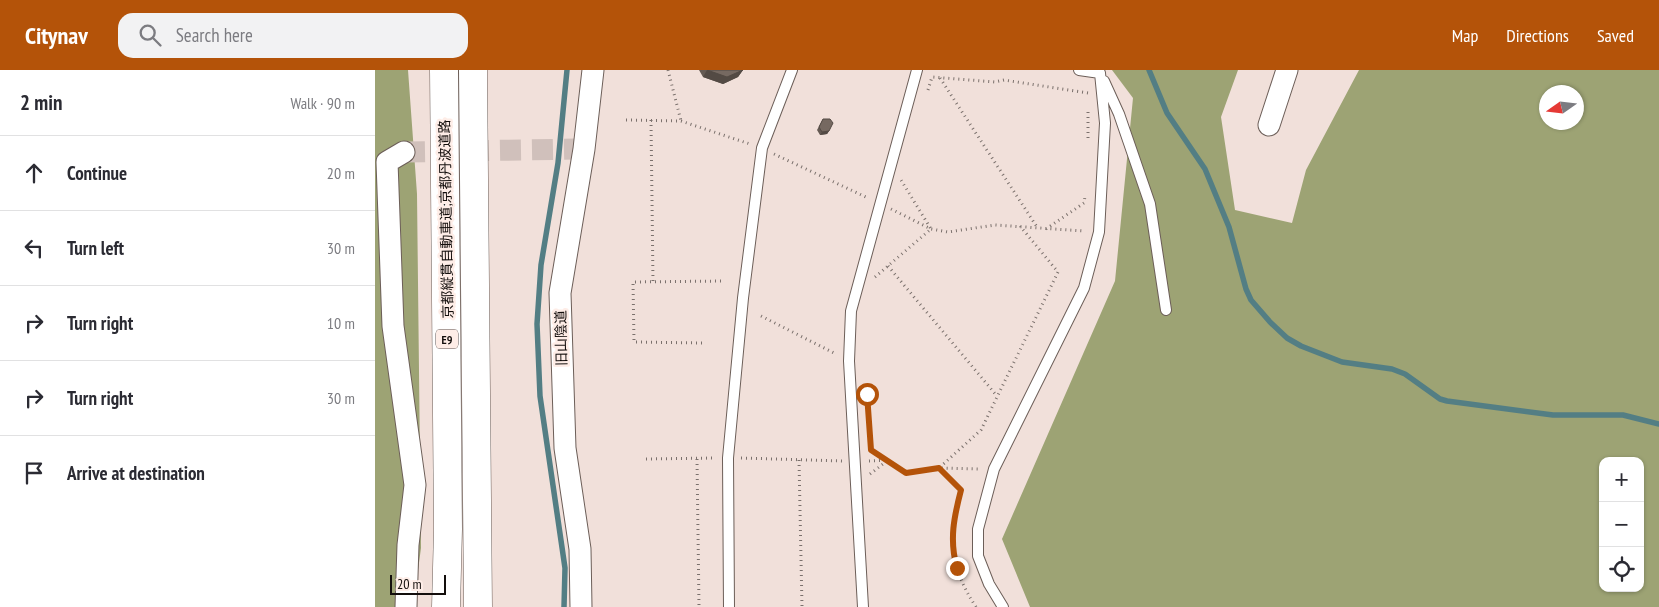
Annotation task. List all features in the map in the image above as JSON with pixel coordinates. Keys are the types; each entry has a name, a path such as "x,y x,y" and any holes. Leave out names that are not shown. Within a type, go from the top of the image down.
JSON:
{"highway":[{"name":"京都縦貫自動車道;京都丹波道路","path":"444,70 448,529 446,607"},
{"name":"京都縦貫自動車道;京都丹波道路","path":"473,70 478,607"}],"street":[{"name":"旧山陰道","path":"581,607 580,549 565,448 560,293 579,149 593,70"},
{"path":"1269,125 1287,70"},
{"path":"404,152 387,162 387,200 393,326 415,485 408,545 406,607"}],"lane":[{"path":"729,607 728,458 743,298 762,148 791,70"},
{"path":"863,607 849,361 851,311 917,70"},
{"path":"1079,70 1099,72"},
{"path":"1003,607 989,584 978,556 977,529 994,469 1084,288 1099,232 1105,123 1099,72"},
{"path":"1099,72 1119,114 1149,204 1166,310"}],"path":[{"path":"669,70 681,121"},
{"path":"927,96 932,77 995,82 1003,80 1087,91 1088,101"},
{"path":"940,78 1037,228"},
{"path":"1088,111 1088,140"},
{"path":"626,120 681,121 762,148 931,229 948,232 995,225 1099,232"},
{"path":"651,120 653,282"},
{"path":"904,170 901,180 931,229"},
{"path":"1046,228 1084,203 1085,194"},
{"path":"939,468 981,430 1058,272 1020,226"},
{"path":"873,278 931,229"},
{"path":"888,266 997,396"},
{"path":"703,343 634,342 633,282 724,281"},
{"path":"761,316 849,361"},
{"path":"867,394 871,450 906,473 939,468 994,469"},
{"path":"646,459 887,460"},
{"path":"697,459 699,607"},
{"path":"799,460 802,607"},
{"path":"939,468 961,490 953,523 952,549 962,586 976,607"}],"green space":[{"path":"375,70 408,70 417,194 421,548 413,607 375,607"},
{"path":"1112,70 1238,70 1221,117 1235,210 1292,223 1306,170 1359,70 1659,70 1659,607 1030,607 1002,539 1115,281 1133,98"}],"building":[{"path":"707,70 743,70 727,77"},
{"path":"823,119 830,119 833,123 829,131 822,132 819,127"}],"waterway":[{"path":"564,607 565,568 540,396 537,324 541,265 558,163 567,70"},
{"path":"1149,70 1167,113 1205,169 1229,227 1246,289 1251,300 1287,338 1301,346 1342,362 1392,369 1405,374 1440,399 1447,401 1553,415 1623,415 1659,424"}],"tunnel":[{"path":"404,152 575,149"}],"route":[{"path":"867,394 871,450 906,473 939,468 961,490 953,523 952,549 957,568"}]}
